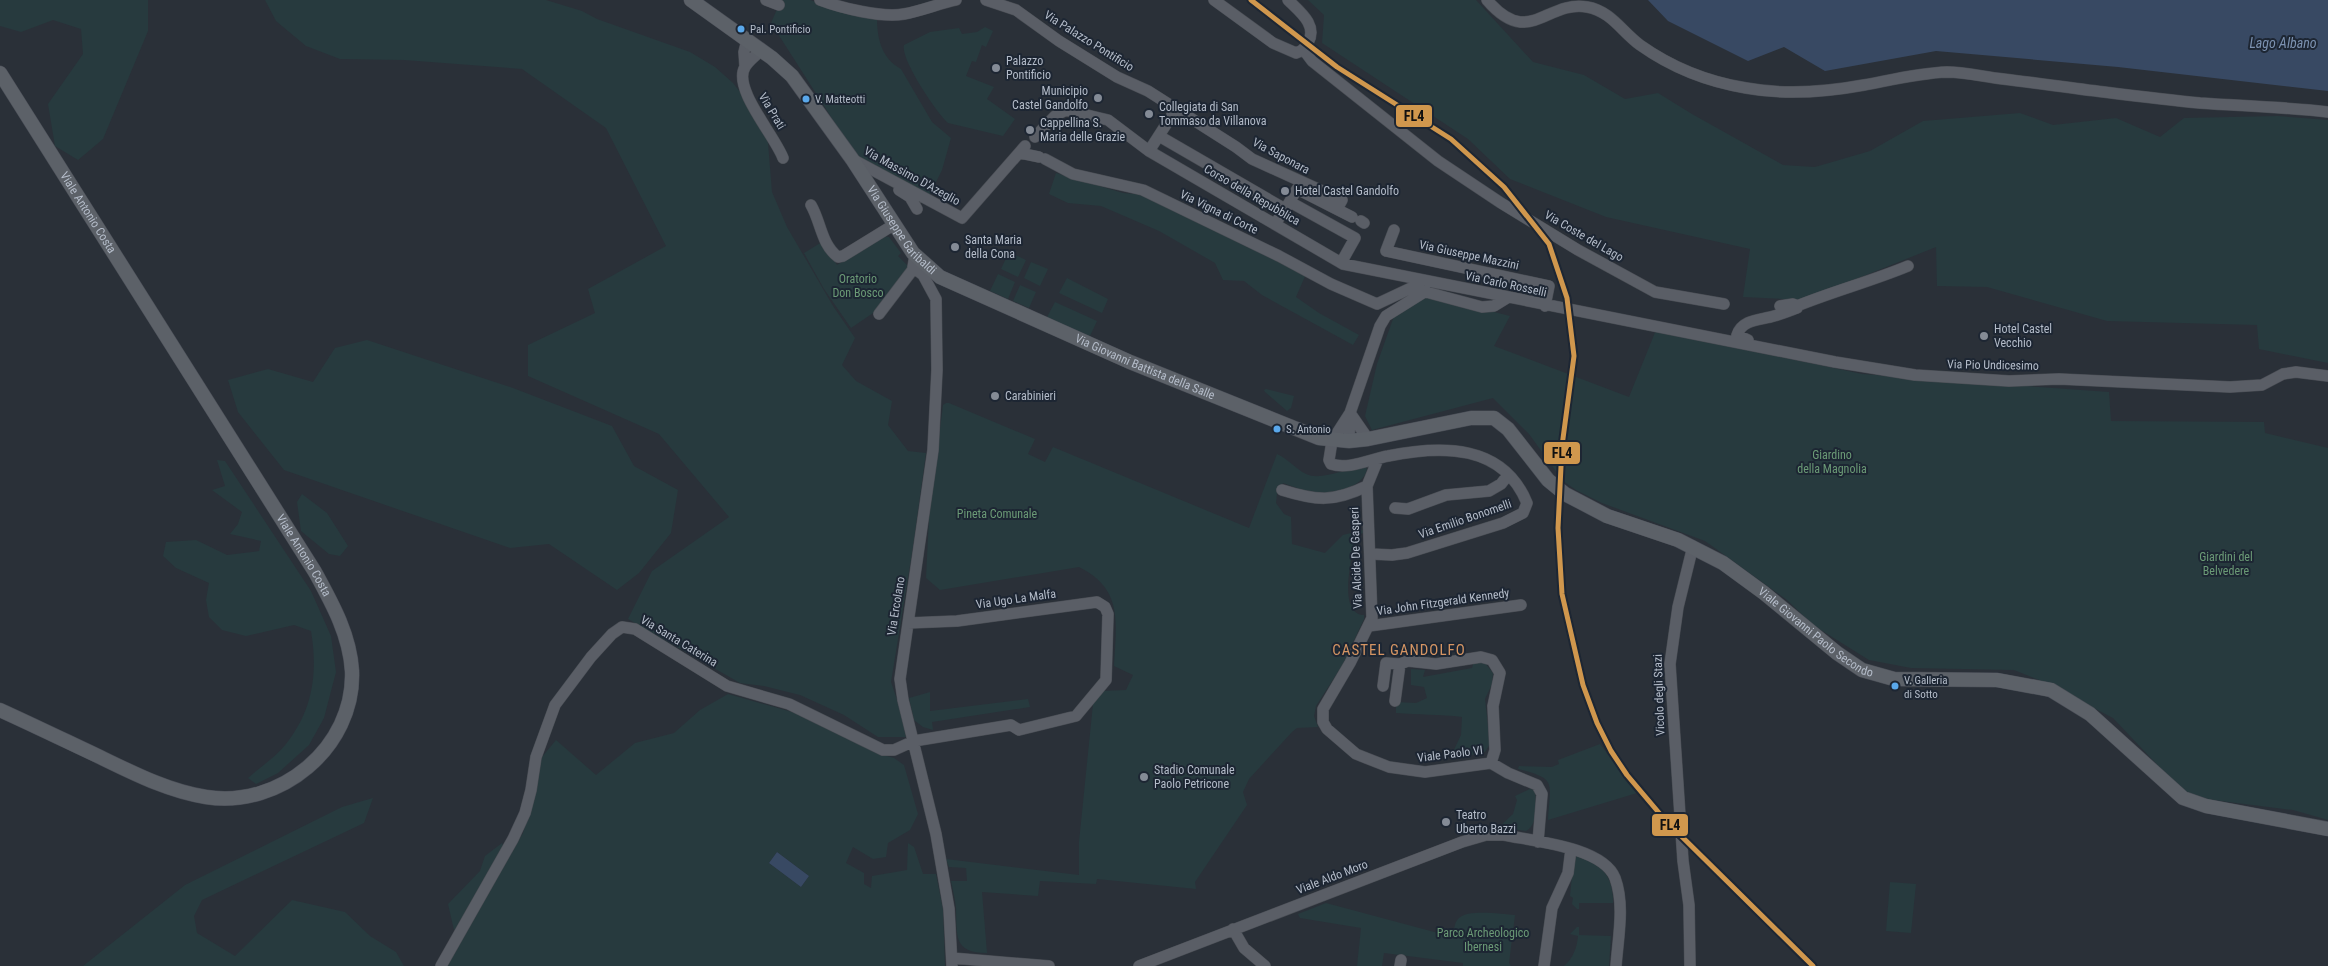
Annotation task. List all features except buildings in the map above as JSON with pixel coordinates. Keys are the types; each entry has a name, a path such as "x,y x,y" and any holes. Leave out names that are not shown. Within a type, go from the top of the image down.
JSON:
{"main road":[{"name":"Via Giuseppe Garibaldi","path":"691,0 747,40 749,62 792,76 864,176 895,224 915,262 946,281"},
{"name":"Viale Antonio Costa","path":"0,73 316,572 342,626 349,652 352,678 349,701 340,725 317,758 282,786 258,795 235,798 199,796 156,782 0,710"},
{"name":"Via Giovanni Battista della Salle","path":"946,281 1139,366 1302,433 1332,441 1349,441"},
{"name":"Viale Giovanni Paolo Secondo","path":"1349,441 1368,439 1471,418 1494,418 1511,432 1551,483 1568,497 1606,516 1663,534 1693,546 1744,578 1837,653 1862,670 1894,679 1997,680 2050,690 2090,714 2183,798 2206,806 2328,829"}],"street":[{"path":"766,0 779,5"},
{"path":"820,0 840,6 897,15 956,0"},
{"name":"Via Palazzo Pontificio","path":"986,0 1016,10 1117,77 1148,92 1176,109"},
{"path":"1214,0 1280,47 1291,52 1303,50 1311,37 1310,24 1288,0"},
{"path":"1487,0 1503,16 1520,22 1538,20 1574,7 1589,7 1610,17 1637,42 1696,74 1723,83 1755,90 1778,92 1827,90 1915,75 1944,72 1971,73 2024,82 2162,99 2328,112"},
{"name":"Via Coste del Lago","path":"1303,50 1312,61 1438,161 1501,204 1569,245 1655,292 1724,304"},
{"name":"Via Prati","path":"749,62 745,90 779,146 783,158"},
{"path":"1149,151 1176,109"},
{"name":"Via Saponara","path":"1176,109 1236,147 1252,160 1342,200 1337,209"},
{"name":"Corso della Repubblica","path":"1036,137 1061,112 1074,111 1108,120 1149,151 1341,263 1388,273"},
{"path":"1159,136 1228,175 1355,238 1341,263"},
{"name":"Via Massimo D'Azeglio","path":"852,159 962,218 1023,150"},
{"name":"Via Vigna di Corte","path":"1023,150 1072,174 1142,190 1279,256 1331,284 1377,304 1412,288 1426,291"},
{"path":"1219,191 1228,175"},
{"path":"889,178 891,184 910,197 917,210"},
{"path":"1275,224 1297,189 1359,220"},
{"path":"812,205 817,216 821,234 838,257 843,256 895,224"},
{"name":"Via Giuseppe Mazzini","path":"1394,230 1386,251 1549,286 1545,306"},
{"path":"879,314 915,262"},
{"name":"Via Ercolano","path":"915,262 936,299 936,370 933,450 900,679 940,853 949,909 952,962"},
{"path":"1758,347 1738,337 1740,329 1750,321 1782,314 1835,291 1881,277 1908,266"},
{"name":"Via Carlo Rosselli","path":"1388,273 1658,328"},
{"path":"1378,459 1334,465 1329,460 1332,441 1350,413 1371,348 1386,316 1426,291 1482,307 1494,306 1507,298"},
{"path":"1780,306 1793,304 1797,306"},
{"name":"Via Pio Undicesimo","path":"1658,328 1915,375 1968,379 2059,380 2230,387 2262,385 2283,374 2296,372 2328,376"},
{"path":"1350,413 1368,439"},
{"path":"1349,441 1350,413"},
{"name":"Via Emilio Bonomelli","path":"1371,554 1392,555 1407,553 1516,518 1526,510 1527,504 1521,492 1508,475 1489,459 1463,452 1416,452 1378,459"},
{"name":"Via Alcide De Gasperi","path":"1322,718 1324,709 1342,680 1369,626 1372,614 1367,486 1378,459"},
{"name":"Via Emilio Bonomelli","path":"1395,508 1408,509 1452,494 1489,491 1498,486 1508,475"},
{"path":"1282,490 1324,500 1343,496 1367,486"},
{"name":"Vicolo degli Stazi","path":"1690,966 1688,905 1683,860 1670,664 1678,607 1686,566 1693,546"},
{"name":"Via Ugo La Malfa","path":"908,623 952,622 1094,602 1103,605 1107,609 1106,680 1076,716 1019,730 1012,724 914,741"},
{"name":"Via John Fitzgerald Kennedy","path":"1369,626 1521,605"},
{"name":"Via Santa Caterina","path":"441,966 514,839 525,813 536,757 555,705 591,657 620,628 628,626 635,629 730,688 789,704 830,723 876,748 894,750 914,741"},
{"path":"1384,686 1386,663 1400,664 1408,661 1436,664 1481,656 1489,658 1498,665 1500,677 1493,710 1496,746 1490,763"},
{"path":"1395,701 1400,664"},
{"name":"Viale Paolo VI","path":"1322,718 1327,729 1356,754 1394,769 1425,772 1490,763 1508,773 1535,783 1540,788 1542,801 1538,842"},
{"name":"Viale Aldo Moro","path":"1139,966 1478,837 1504,835 1571,850 1595,858 1606,866 1614,876 1619,907 1616,966"},
{"path":"1544,966 1552,908 1568,873 1571,850"},
{"path":"1233,929 1244,948 1266,966"},
{"path":"952,962 1049,966"}],"green space":[{"path":"0,0 148,0 148,31 103,139 78,160 55,146 48,104 83,54 81,29 53,20 21,32 0,26"},
{"path":"265,0 546,0 582,11 597,19 690,52 715,67 733,83 759,116 768,143 772,192 787,227 833,306 855,338 842,365 856,381 892,401 888,425 908,451 926,453 891,682 906,737 878,737 844,715 800,695 764,686 740,683 628,619 652,571 729,517 659,434 528,376 528,345 595,313 588,289 666,246 606,128 522,69 404,60 340,59 306,46 276,21"},
{"path":"781,0 810,0 836,9 877,17 881,47 889,59 901,69 932,122 951,138 942,170 929,196 856,156 771,23"},
{"path":"1308,0 1476,0 1533,62 1584,75 1625,99 1658,93 1783,165 1815,167 1870,151 1923,121 2020,113 2053,125 2116,118 2160,137 2184,118 2278,116 2328,120 2328,363 2259,349 2257,325 2107,321 1987,287 1937,286 1936,247 1804,300 1743,297 1750,249 1606,217 1510,179 1468,139 1322,43 1324,15"},
{"path":"985,27 993,31 986,47 982,45 976,62 972,61 966,76 994,87 987,99 1015,119 1003,136 948,123 920,86 904,52 904,45 930,32 959,28 962,34 977,32"},
{"path":"1056,173 1123,193 1145,195 1306,274 1296,297 1319,313 1359,335 1353,345 1262,295 1244,281 1223,280 1215,263 1159,231 1101,206 1068,203 1049,194"},
{"name":"Oratorio Don Bosco","path":"882,236 889,237 901,253 898,256 911,269 876,311 851,328 824,289 804,253 822,242 837,265"},
{"path":"1009,252 1026,260 1018,277 1001,269"},
{"path":"1031,262 1048,269 1040,286 1024,278"},
{"path":"998,274 1015,282 1008,299 990,291"},
{"path":"1067,278 1108,299 1102,313 1059,293"},
{"path":"1020,285 1036,292 1029,308 1013,301"},
{"path":"1427,295 1510,316 1494,346 1629,397 1656,330 1862,374 2109,392 2111,421 2264,422 2265,433 2328,448 2328,820 2293,810 2213,800 2184,793 2113,718 2044,682 2014,670 1911,668 1869,660 1813,625 1787,600 1705,541 1602,503 1563,481 1529,434 1493,398 1372,430 1365,416 1377,364 1394,316"},
{"path":"1055,302 1097,321 1090,336 1046,319"},
{"path":"367,340 513,388 612,426 634,466 678,490 671,533 639,573 617,590 549,544 510,548 284,470 238,412 228,380 268,369 313,382 335,348"},
{"path":"1264,390 1294,396 1291,408 1287,411 1265,392"},
{"name":"Pineta Comunale","path":"946,403 1035,439 1028,454 1045,462 1053,447 1249,528 1277,454 1302,472 1312,476 1334,474 1363,465 1367,469 1360,481 1342,490 1318,493 1283,483 1277,494 1276,503 1284,514 1291,517 1292,544 1325,553 1343,535 1363,530 1363,533 1356,536 1348,581 1348,594 1355,612 1364,615 1364,619 1343,664 1316,706 1314,716 1318,727 1297,728 1249,779 1243,792 1247,805 1195,882 1196,889 1097,879 1096,884 1040,881 1038,896 982,892 987,953 968,950 959,941 956,926 956,905 951,881 967,881 966,868 949,867 946,859 1079,875 1079,842 1093,704 1103,691 1126,690 1133,675 1114,666 1116,622 1110,597 1104,586 1094,576 1079,567 940,590 926,578 929,518 943,405"},
{"path":"217,460 225,461 311,591 331,636 336,672 324,718 309,745 278,773 256,784 248,778 282,749 295,731 308,704 313,676 313,647 311,631 294,625 246,636 222,630 209,617 206,600 209,583 176,568 163,556 166,542 196,540 227,555 259,551 261,541 230,534 238,524 242,512 212,490 225,486"},
{"path":"302,494 327,513 348,546 340,556 329,554 301,531 297,502"},
{"path":"1474,661 1485,663 1493,673 1492,684 1485,699 1490,744 1485,752 1454,759 1452,754 1461,735 1462,717 1396,713 1396,702 1416,703 1427,698 1424,687 1411,685 1411,669 1425,670 1423,677 1472,668"},
{"path":"930,692 930,711 1028,699 1030,707 932,722 933,730 923,727 914,720 909,698"},
{"path":"728,694 813,718 876,753 894,758 904,765 918,814 910,830 888,843 886,857 873,859 853,847 846,863 864,873 864,884 871,888 872,876 907,870 908,843 914,847 923,874 936,874 943,909 945,966 444,966 523,833 542,757 556,740 596,775 635,743 674,733 700,710","holes":["777,852 809,876 801,887 769,863"]},
{"path":"1600,744 1637,793 1548,820 1549,784 1540,776 1518,769 1519,766 1552,767 1559,764 1558,760"},
{"path":"1530,789 1535,790 1536,807 1533,824 1530,828 1526,831 1499,827 1513,814 1517,800 1515,796"},
{"path":"373,798 364,823 202,900 194,916 197,933 235,956 292,900 345,912 370,936 396,952 404,966 83,966 185,885 342,807"},
{"path":"502,843 504,848 460,927 454,930 448,904 480,871 485,856"},
{"path":"1574,856 1591,861 1604,871 1611,885 1613,903 1579,903 1579,909 1572,904 1573,898 1570,896"},
{"path":"1890,882 1916,884 1911,933 1886,931"},
{"name":"Parco Archeologico Ibernesi","path":"1326,903 1453,937 1456,922 1463,915 1486,913 1515,915 1509,963 1511,966 1463,966 1463,963 1384,953 1382,966 1357,966 1361,928 1300,918 1298,914"},
{"name":"Parco Archeologico Ibernesi","path":"1579,927 1579,935 1611,936 1609,966 1564,966 1576,949 1578,936 1570,934"}],"water":[{"name":"Lago Albano","path":"1648,0 2328,0 2328,91 2118,67 1936,51 1825,71 1784,47 1748,61 1668,21"},
{"path":"777,852 809,876 801,887 769,863"}],"transit line":[{"name":"FL4","path":"1251,0 1337,67 1451,139 1504,187 1549,244 1567,298 1574,356 1562,446 1558,528 1562,594 1583,685 1597,723 1611,751 1627,775 1665,820 1813,966"}],"place":[{"name":"Pal. Pontificio","path":"741,29"},
{"name":"Palazzo Pontificio","path":"996,68"},
{"name":"Municipio Castel Gandolfo","path":"1098,98"},
{"name":"V. Matteotti","path":"806,99"},
{"name":"Collegiata di San Tommaso da Villanova","path":"1149,114"},
{"name":"Cappellina S. Maria delle Grazie","path":"1030,130"},
{"name":"Hotel Castel Gandolfo","path":"1285,191"},
{"name":"Santa Maria della Cona","path":"955,247"},
{"name":"Hotel Castel Vecchio","path":"1984,336"},
{"name":"Carabinieri","path":"995,396"},
{"name":"S. Antonio","path":"1277,429"},
{"name":"V. Galleria di Sotto","path":"1895,686"},
{"name":"Stadio Comunale Paolo Petricone","path":"1144,777"},
{"name":"Teatro Uberto Bazzi","path":"1446,822"}],"district":[{"name":"CASTEL GANDOLFO","path":"1399,650"}],"park label":[{"name":"Giardino della Magnolia","path":"1832,462"},
{"name":"Giardini del Belvedere","path":"2226,564"}]}
